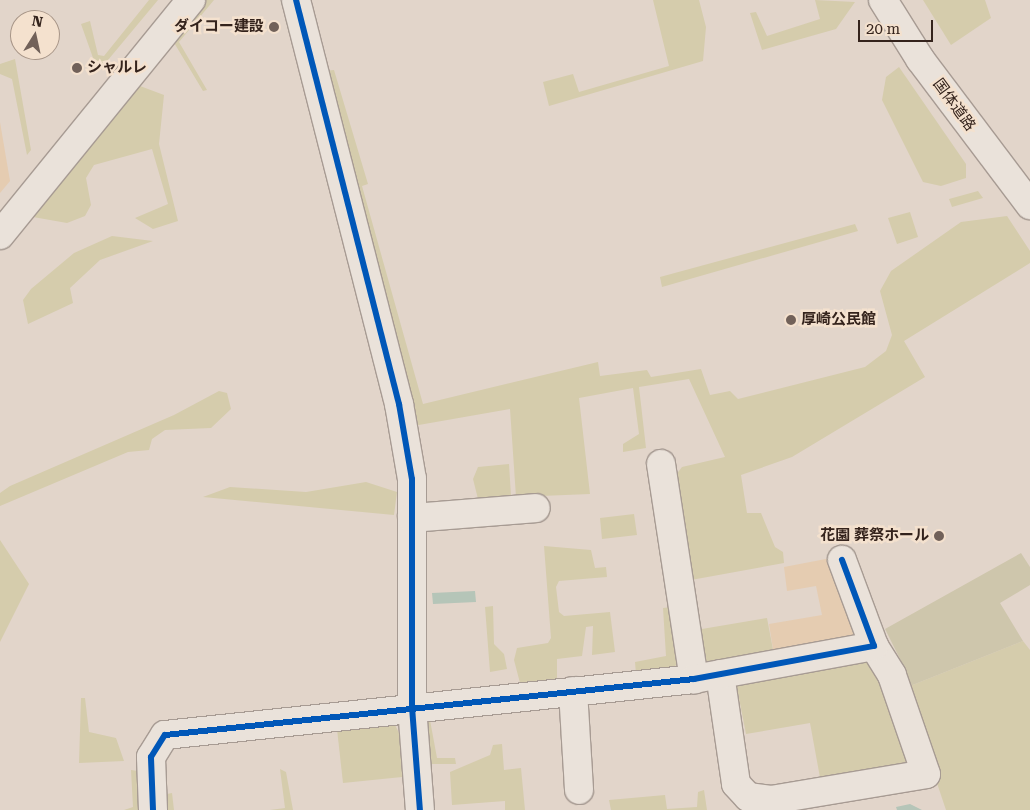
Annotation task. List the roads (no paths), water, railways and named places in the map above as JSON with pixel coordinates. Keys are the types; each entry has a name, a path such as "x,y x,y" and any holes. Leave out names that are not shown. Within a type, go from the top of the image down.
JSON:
{"street":[{"path":"0,236 192,0"},
{"path":"296,0 399,404 412,479 412,707 420,810"},
{"name":"国体道路","path":"883,0 920,58 1030,205"},
{"path":"661,464 694,679"},
{"path":"412,518 536,508"},
{"path":"720,674 736,784 748,797 771,800 926,774 892,676 874,646 842,560"},
{"path":"153,810 151,757 165,735 412,707 694,679 874,646"},
{"path":"573,691 579,790"}],"place":[{"name":"ダイコー建設","path":"274,27"},
{"name":"シャルレ","path":"77,68"},
{"name":"厚崎公民館","path":"791,320"},
{"name":"花園 葬祭ホール","path":"939,536"}]}
